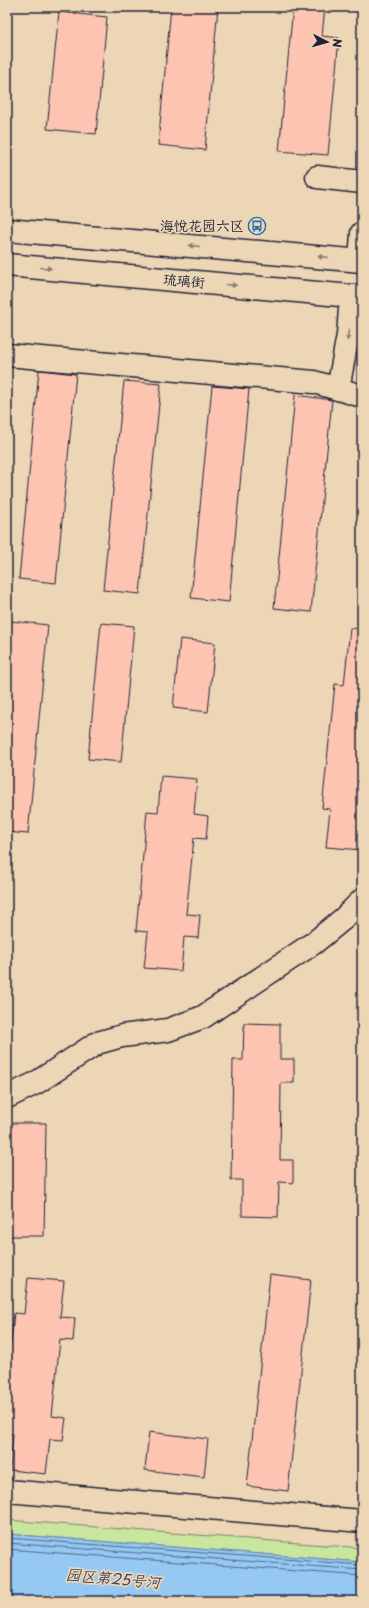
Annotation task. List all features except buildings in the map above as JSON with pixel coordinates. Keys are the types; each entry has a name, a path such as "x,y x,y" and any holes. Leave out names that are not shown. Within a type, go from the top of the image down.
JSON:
{"street":[{"path":"317,177 362,182"},
{"path":"7,230 361,261 362,233"},
{"name":"琉璃街","path":"7,265 357,296"},
{"path":"338,390 357,296"},
{"path":"7,356 314,382 362,396"},
{"path":"7,1097 36,1083 97,1044 122,1036 168,1030 203,1016 315,942 362,900"},
{"path":"7,1491 362,1521"}],"green space":[{"path":"7,1520 362,1548 362,1562 7,1534"}],"water":[{"name":"园区第25号河","path":"7,1534 362,1562 362,1601 7,1601"}],"place":[{"name":"海悦花园六区","path":"257,226"}]}
